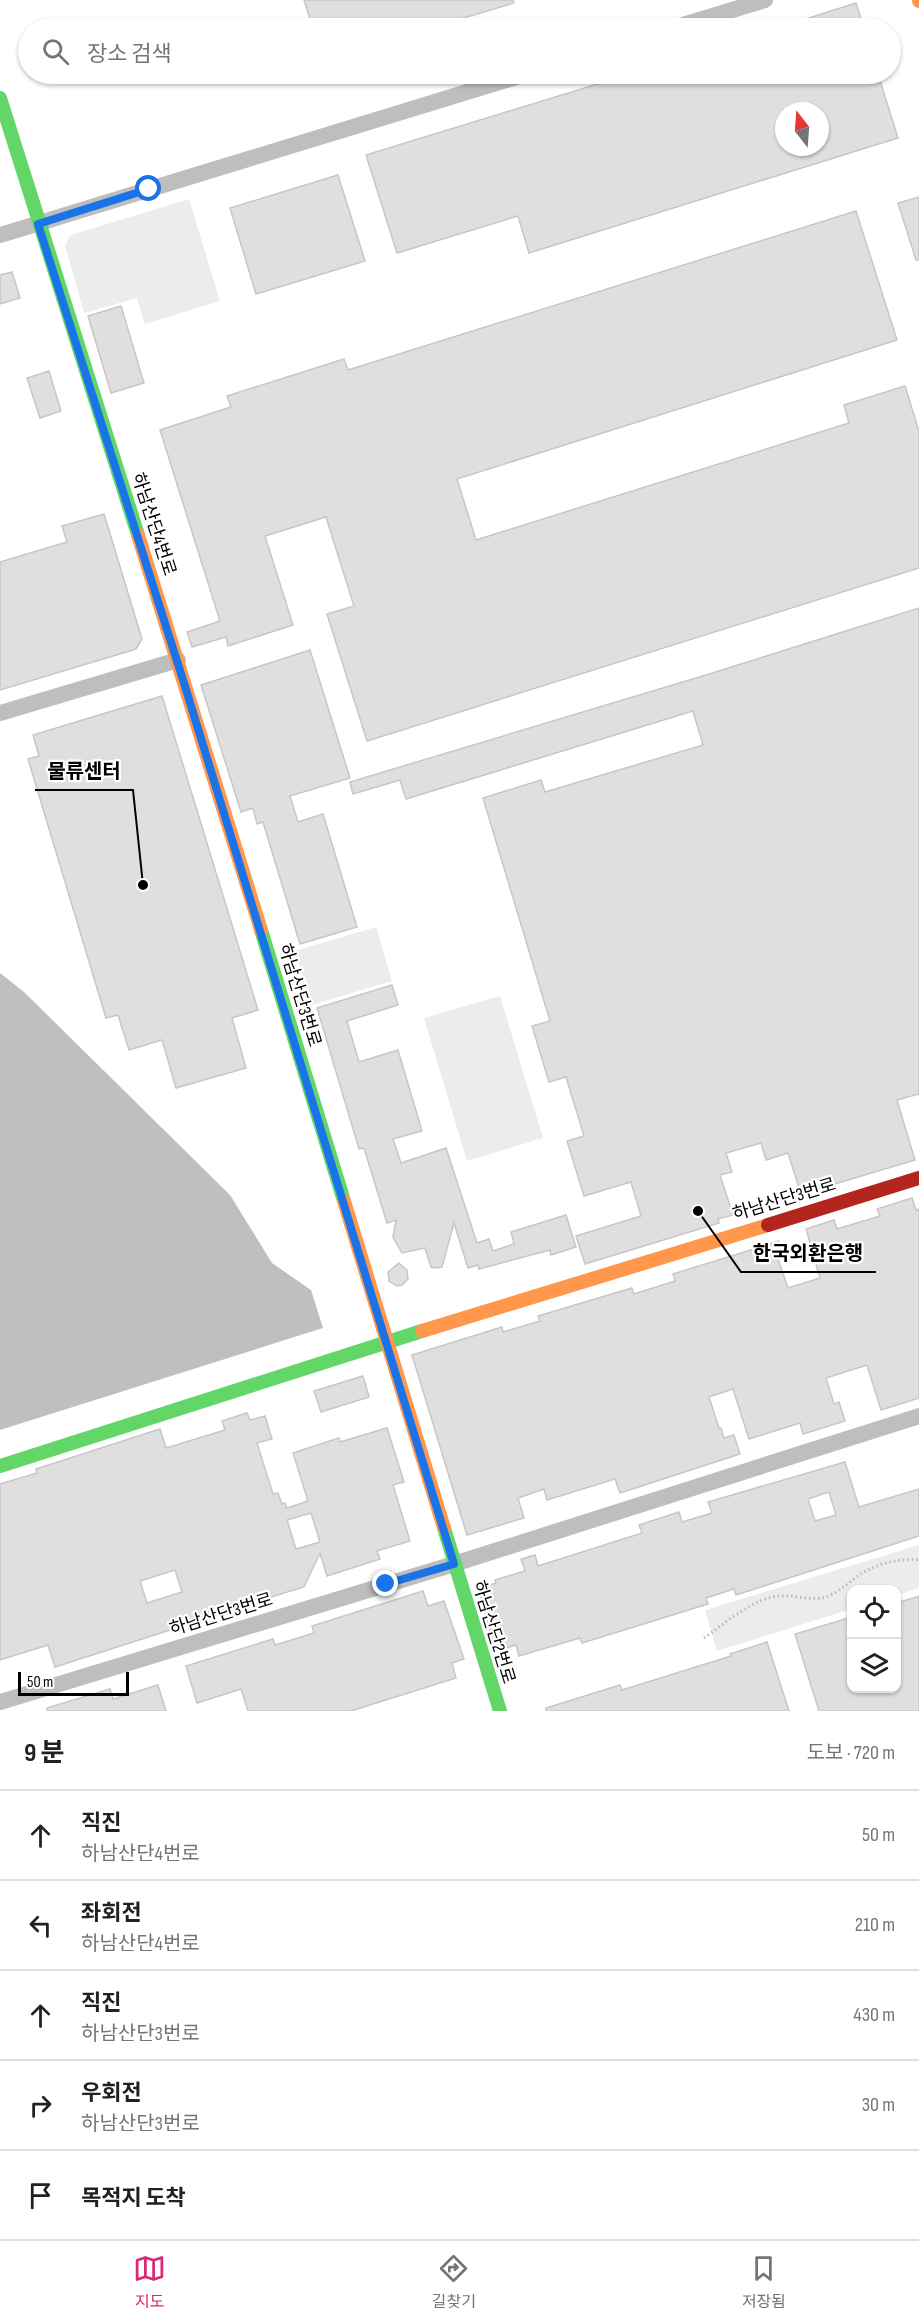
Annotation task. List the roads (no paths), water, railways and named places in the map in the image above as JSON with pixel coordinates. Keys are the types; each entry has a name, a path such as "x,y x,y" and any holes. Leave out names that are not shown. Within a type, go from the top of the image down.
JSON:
{"street":[{"path":"706,18 765,0"},
{"path":"0,235 493,84"},
{"name":"하남산단4번로","path":"0,98 177,660"},
{"path":"0,713 177,660"},
{"name":"하남산단3번로","path":"177,660 454,1564"},
{"name":"하남산단3번로","path":"0,1466 386,1342 919,1178"},
{"name":"하남산단3번로","path":"0,1702 454,1564 919,1416"},
{"name":"하남산단2번로","path":"454,1564 500,1711"}],"place":[{"name":"물류센터","path":"143,885"},
{"name":"한국외환은행","path":"698,1211"}]}
